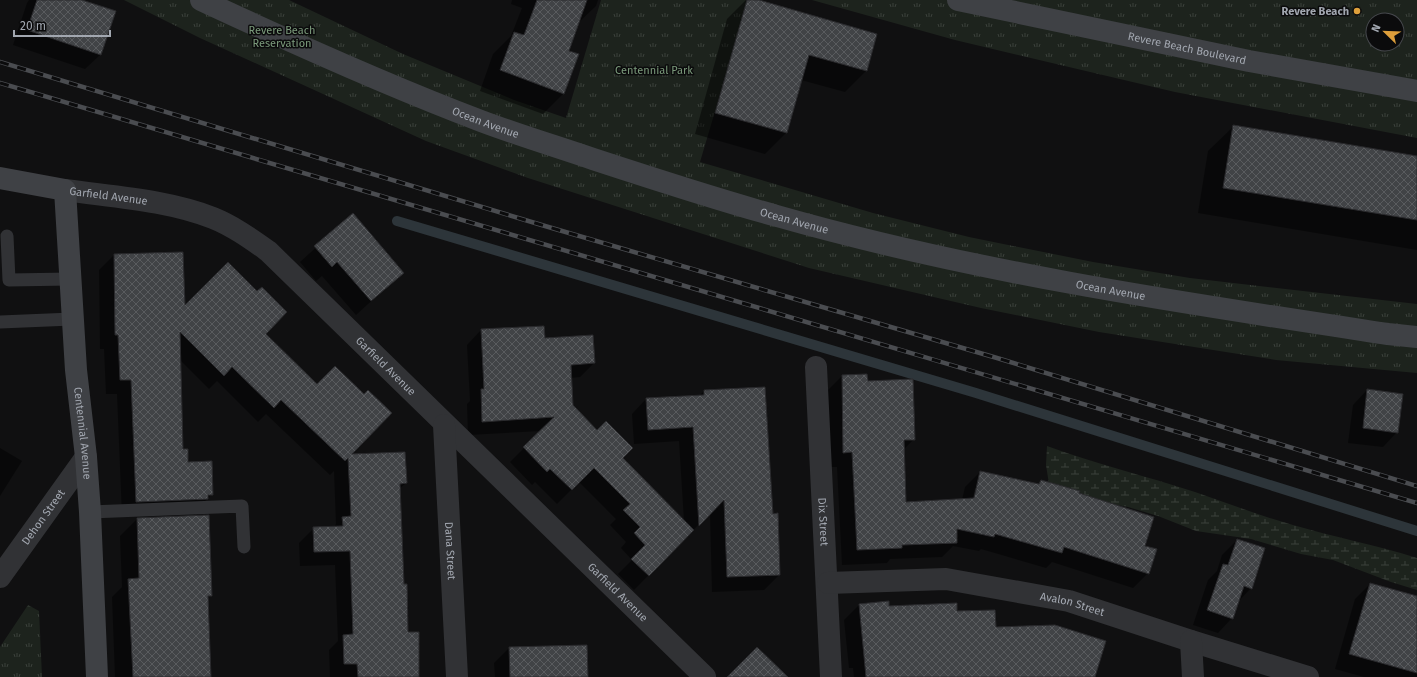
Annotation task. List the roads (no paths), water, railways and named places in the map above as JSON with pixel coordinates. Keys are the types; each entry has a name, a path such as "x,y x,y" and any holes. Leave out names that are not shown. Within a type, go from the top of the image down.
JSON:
{"main road":[{"name":"Ocean Avenue","path":"201,0 318,54 483,121 683,189 779,217 883,244 991,268 1200,306 1417,337"},
{"name":"Revere Beach Boulevard","path":"958,0 1249,61 1417,91"},
{"name":"Garfield Avenue","path":"0,178 65,190"},
{"name":"Centennial Avenue","path":"65,190 72,319 90,512 96,677"}],"street":[{"name":"Garfield Avenue","path":"65,190 178,207 214,218 240,231 268,251 705,677"},
{"name":"Dix Street","path":"816,367 828,583 831,677"},
{"name":"Dana Street","path":"444,424 457,677"},
{"name":"Dehon Street","path":"0,577 86,457"},
{"name":"Avalon Street","path":"828,583 946,579 1069,601 1308,677"},
{"path":"1191,641 1193,677"}],"lane":[{"path":"7,236 8,280 70,279"},
{"path":"0,322 72,319"},
{"path":"90,512 242,506 244,547"}],"waterway":[{"path":"397,221 976,393 1417,531"}],"railway":[{"path":"0,62 545,226 997,358 1417,486"},
{"path":"0,83 1417,503"}],"place":[{"name":"Revere Beach","path":"1357,11"}],"park label":[{"name":"Revere Beach Reservation","path":"282,36"},
{"name":"Centennial Park","path":"654,70"}]}
